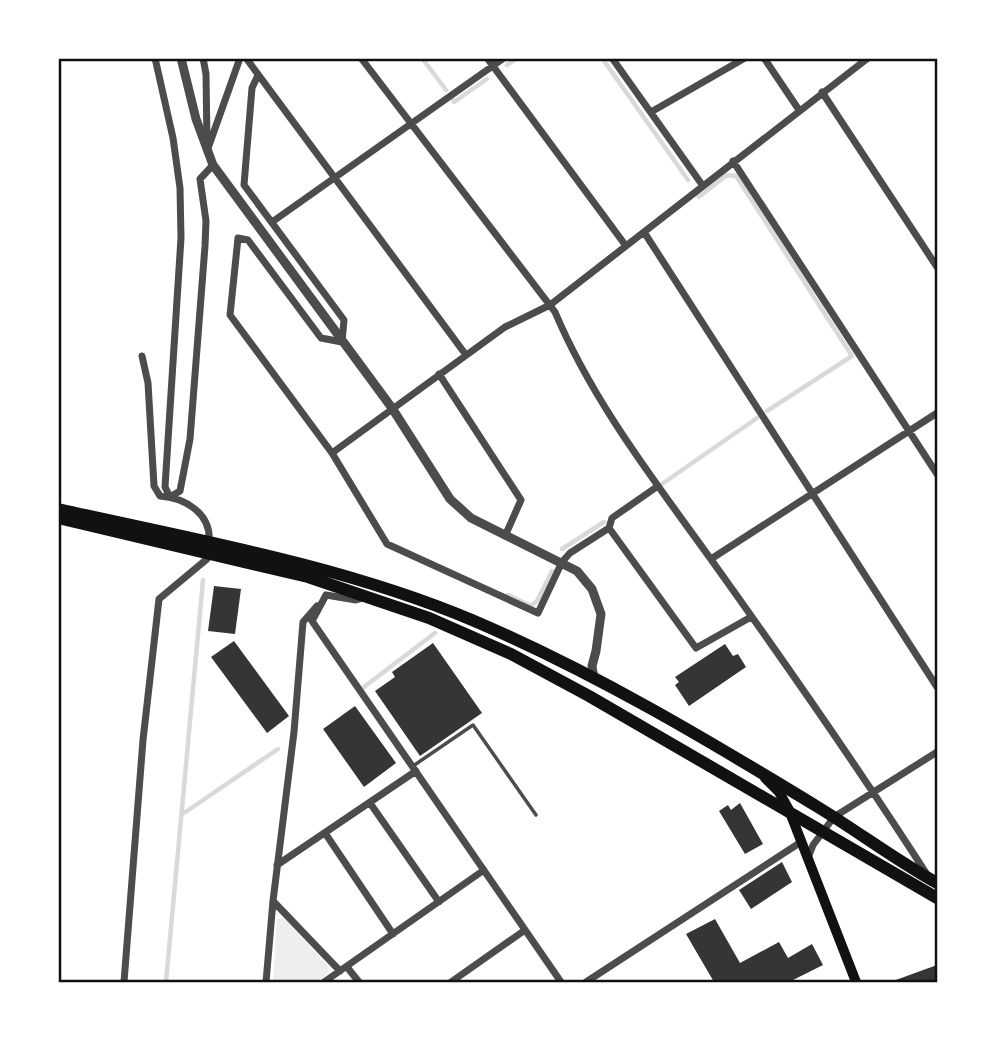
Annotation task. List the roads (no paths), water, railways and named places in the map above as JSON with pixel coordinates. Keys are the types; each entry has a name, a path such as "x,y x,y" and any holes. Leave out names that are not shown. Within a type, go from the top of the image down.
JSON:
{"highway":[{"path":"58,509 203,546 369,596 429,618 511,654 789,810 821,832 937,898"},
{"path":"58,518 314,568 470,619 540,651 647,706 834,817 933,881"}],"main road":[{"path":"757,770 779,792 789,810 856,982"}],"street":[{"path":"155,58 173,138 180,188 181,238 164,487 170,497"},
{"path":"181,58 196,119 213,165 393,408 450,499 471,518 562,562 576,571 592,589 601,614 592,666 594,679"},
{"path":"203,58 207,86 207,151"},
{"path":"207,151 240,58"},
{"path":"246,58 466,355"},
{"path":"361,58 550,305 569,346 631,449 711,559 933,881 937,891"},
{"path":"487,58 625,246"},
{"path":"272,222 504,58"},
{"path":"612,58 703,186"},
{"path":"651,112 745,58"},
{"path":"764,58 799,110"},
{"path":"332,453 505,327 550,305 868,58"},
{"path":"258,75 252,88 244,185 344,320 342,342"},
{"path":"822,92 937,267"},
{"path":"733,161 937,474"},
{"path":"170,497 180,491 190,439 205,234 200,179 213,165"},
{"path":"643,232 937,687"},
{"path":"342,342 321,338 248,240 238,238 230,315 332,453 387,544 538,613 562,562 570,553 609,528 612,518 658,486"},
{"path":"124,982 143,740 159,599 206,559 203,546 209,526 202,515 188,505 170,497 160,496 154,486 148,383 142,356"},
{"path":"439,374 522,500 505,536"},
{"path":"711,559 937,413"},
{"path":"609,528 696,648 751,617"},
{"path":"326,595 356,600 369,596"},
{"path":"326,595 312,621 561,982"},
{"path":"266,982 294,732 303,622 326,595"},
{"path":"808,859 821,832 834,817 937,752"},
{"path":"277,865 370,803 414,769"},
{"path":"370,803 439,902"},
{"path":"325,833 393,934"},
{"path":"586,982 801,842"},
{"path":"324,982 484,870"},
{"path":"273,901 359,982"},
{"path":"451,982 525,930"}],"lane":[{"path":"414,769 473,725 536,815"}],"waterway":[{"path":"422,58 446,90"},
{"path":"507,65 517,58"},
{"path":"602,58 688,180"},
{"path":"453,100 454,102 487,79"},
{"path":"698,195 699,197 727,175 736,176 852,356 767,411"},
{"path":"662,484 757,418"},
{"path":"562,549 604,522"},
{"path":"508,595 531,606 537,601 552,571"},
{"path":"166,982 203,580"},
{"path":"364,687 435,633"},
{"path":"184,813 278,749"}]}
